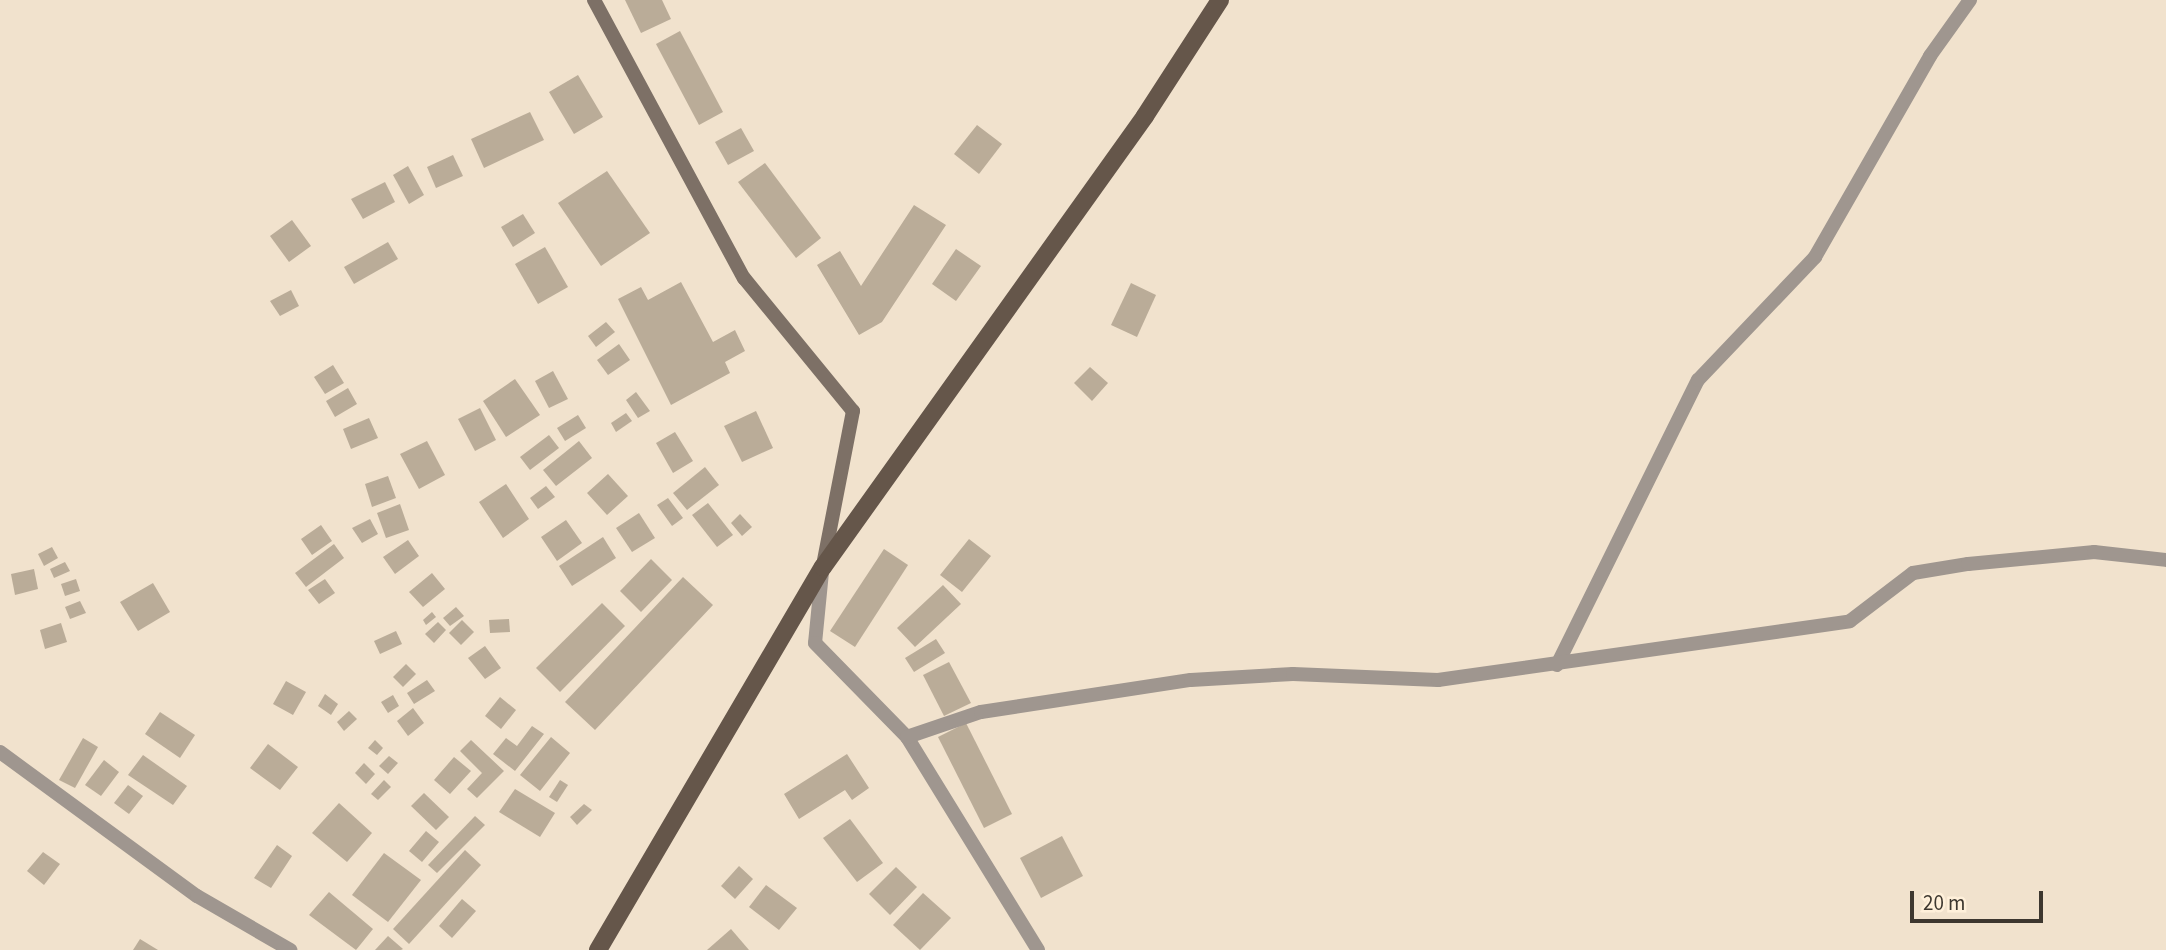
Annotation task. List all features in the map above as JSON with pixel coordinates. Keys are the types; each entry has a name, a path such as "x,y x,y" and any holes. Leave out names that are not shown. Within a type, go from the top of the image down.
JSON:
{"main road":[{"path":"598,950 823,566 1145,116 1220,0"}],"street":[{"path":"594,0 744,278 853,411 823,566 815,643 907,737 1038,950"},
{"path":"1557,665 1698,380 1815,257 1930,56 1970,0"},
{"path":"907,737 981,712 1191,680 1293,674 1438,680 1850,621 1913,573 2094,552 2166,559"},
{"path":"0,752 197,896 290,950"}],"building":[{"path":"625,0 662,0 671,19 641,33"},
{"path":"680,31 723,112 699,125 656,44"},
{"path":"578,75 603,117 574,134 549,92"},
{"path":"530,112 544,140 484,168 471,139"},
{"path":"977,125 1002,144 979,174 954,154"},
{"path":"741,128 754,151 728,165 715,142"},
{"path":"453,155 463,176 436,188 427,167"},
{"path":"765,163 821,238 796,258 738,182"},
{"path":"408,166 424,195 409,204 393,175"},
{"path":"607,171 650,233 601,266 558,203"},
{"path":"385,182 395,202 363,219 351,199"},
{"path":"914,205 946,225 882,322 859,335 817,265 840,251 861,286"},
{"path":"523,214 535,233 513,247 501,227"},
{"path":"292,220 311,246 289,262 270,236"},
{"path":"388,242 398,259 354,284 344,267"},
{"path":"545,247 568,287 538,304 515,264"},
{"path":"956,249 981,266 956,301 932,284"},
{"path":"681,282 713,342 735,330 745,351 725,362 730,373 671,405 618,299 641,287 648,300"},
{"path":"1131,283 1156,295 1137,337 1111,325"},
{"path":"291,290 299,306 280,316 270,301"},
{"path":"606,322 615,332 596,347 588,336"},
{"path":"619,344 630,360 608,375 597,360"},
{"path":"333,365 344,383 325,394 314,377"},
{"path":"1090,367 1108,383 1092,401 1074,383"},
{"path":"553,371 568,399 549,408 535,381"},
{"path":"515,379 540,415 506,437 483,401"},
{"path":"348,388 357,404 335,417 326,401"},
{"path":"636,392 650,411 638,418 626,400"},
{"path":"480,408 496,440 475,451 458,419"},
{"path":"756,411 773,448 742,462 724,426"},
{"path":"626,413 632,421 616,432 611,423"},
{"path":"578,415 586,428 565,441 557,428"},
{"path":"369,418 378,438 351,449 343,429"},
{"path":"675,432 693,461 673,473 656,443"},
{"path":"549,435 559,448 530,470 520,457"},
{"path":"427,441 445,475 419,489 400,454"},
{"path":"579,441 592,458 556,486 543,470"},
{"path":"705,467 719,485 687,510 673,493"},
{"path":"608,474 628,496 607,515 587,493"},
{"path":"388,476 396,498 372,507 365,484"},
{"path":"506,484 529,519 503,538 479,502"},
{"path":"546,486 555,497 538,509 530,498"},
{"path":"668,498 683,518 672,526 657,505"},
{"path":"708,503 733,535 717,547 692,515"},
{"path":"400,504 409,530 386,538 377,513"},
{"path":"639,513 655,538 632,552 616,528"},
{"path":"740,514 752,527 742,536 731,523"},
{"path":"370,519 378,534 362,543 352,528"},
{"path":"566,520 582,543 557,561 541,537"},
{"path":"321,525 332,541 312,555 301,539"},
{"path":"603,537 616,558 572,586 559,566"},
{"path":"969,539 991,556 962,592 940,575"},
{"path":"408,540 419,556 395,574 383,557"},
{"path":"334,544 344,558 306,587 295,573"},
{"path":"52,547 58,558 44,566 38,554"},
{"path":"884,549 908,565 855,647 830,631"},
{"path":"651,559 672,580 641,612 620,591"},
{"path":"65,562 70,571 54,578 50,569"},
{"path":"34,569 38,589 15,595 11,574"},
{"path":"432,573 445,589 423,607 409,592"},
{"path":"683,577 713,605 595,730 565,702"},
{"path":"76,579 80,591 65,596 61,584"},
{"path":"325,579 335,593 319,604 308,590"},
{"path":"153,583 170,612 138,631 120,602"},
{"path":"943,585 961,604 915,647 897,628"},
{"path":"80,601 86,613 70,619 65,607"},
{"path":"602,603 625,626 560,692 536,668"},
{"path":"456,607 464,616 450,626 443,618"},
{"path":"432,612 436,617 426,625 423,620"},
{"path":"509,619 510,632 490,633 489,620"},
{"path":"462,620 474,632 461,645 449,633"},
{"path":"438,622 446,630 434,643 425,634"},
{"path":"61,623 67,642 45,649 40,630"},
{"path":"396,631 402,644 380,654 374,641"},
{"path":"936,639 945,653 914,672 905,658"},
{"path":"485,646 501,668 485,679 468,658"},
{"path":"949,662 971,703 944,716 923,675"},
{"path":"406,664 416,674 403,687 393,677"},
{"path":"427,680 435,691 414,704 407,693"},
{"path":"286,681 306,692 293,715 273,704"},
{"path":"325,694 338,704 331,715 318,706"},
{"path":"393,695 399,706 388,713 381,702"},
{"path":"500,697 516,710 501,729 485,716"},
{"path":"413,708 424,723 408,736 397,721"},
{"path":"349,711 357,719 344,731 337,722"},
{"path":"160,712 195,735 180,758 145,734"},
{"path":"966,723 1012,814 984,828 938,737"},
{"path":"532,726 544,734 515,771 493,754 506,738 517,746"},
{"path":"551,737 570,753 540,791 520,775"},
{"path":"83,738 98,747 75,788 59,780"},
{"path":"375,740 383,748 377,755 368,748"},
{"path":"471,740 504,771 477,798 467,789 482,773 460,751"},
{"path":"268,744 298,767 280,790 250,768"},
{"path":"847,754 869,788 852,800 845,790 799,819 784,794"},
{"path":"143,755 187,786 173,805 128,775"},
{"path":"389,756 398,763 388,774 379,766"},
{"path":"454,757 471,771 450,794 434,780"},
{"path":"104,760 119,772 101,796 85,785"},
{"path":"364,763 375,774 366,784 355,773"},
{"path":"384,780 391,787 378,800 371,794"},
{"path":"560,780 568,785 557,802 549,797"},
{"path":"128,785 143,796 129,814 114,803"},
{"path":"515,789 555,813 540,837 499,812"},
{"path":"424,793 449,817 436,830 411,806"},
{"path":"339,803 372,833 347,862 312,833"},
{"path":"584,804 592,810 577,825 570,817"},
{"path":"475,816 485,825 437,873 428,865"},
{"path":"850,819 883,863 857,882 823,838"},
{"path":"426,831 439,842 422,862 409,851"},
{"path":"1062,836 1083,876 1041,898 1020,858"},
{"path":"277,845 292,856 271,888 254,878"},
{"path":"465,850 481,865 409,944 393,929"},
{"path":"43,852 60,864 44,885 27,871"},
{"path":"384,853 421,880 388,922 352,895"},
{"path":"739,866 753,879 735,899 721,886"},
{"path":"896,867 917,887 890,915 869,894"},
{"path":"766,885 797,908 779,930 749,907"},
{"path":"329,892 373,929 356,950 309,915"},
{"path":"923,893 951,918 920,950 893,925"},
{"path":"462,899 476,911 452,938 439,926"},
{"path":"731,929 749,950 707,950"},
{"path":"388,936 403,949 375,950"},
{"path":"140,939 158,950 133,950"}]}
